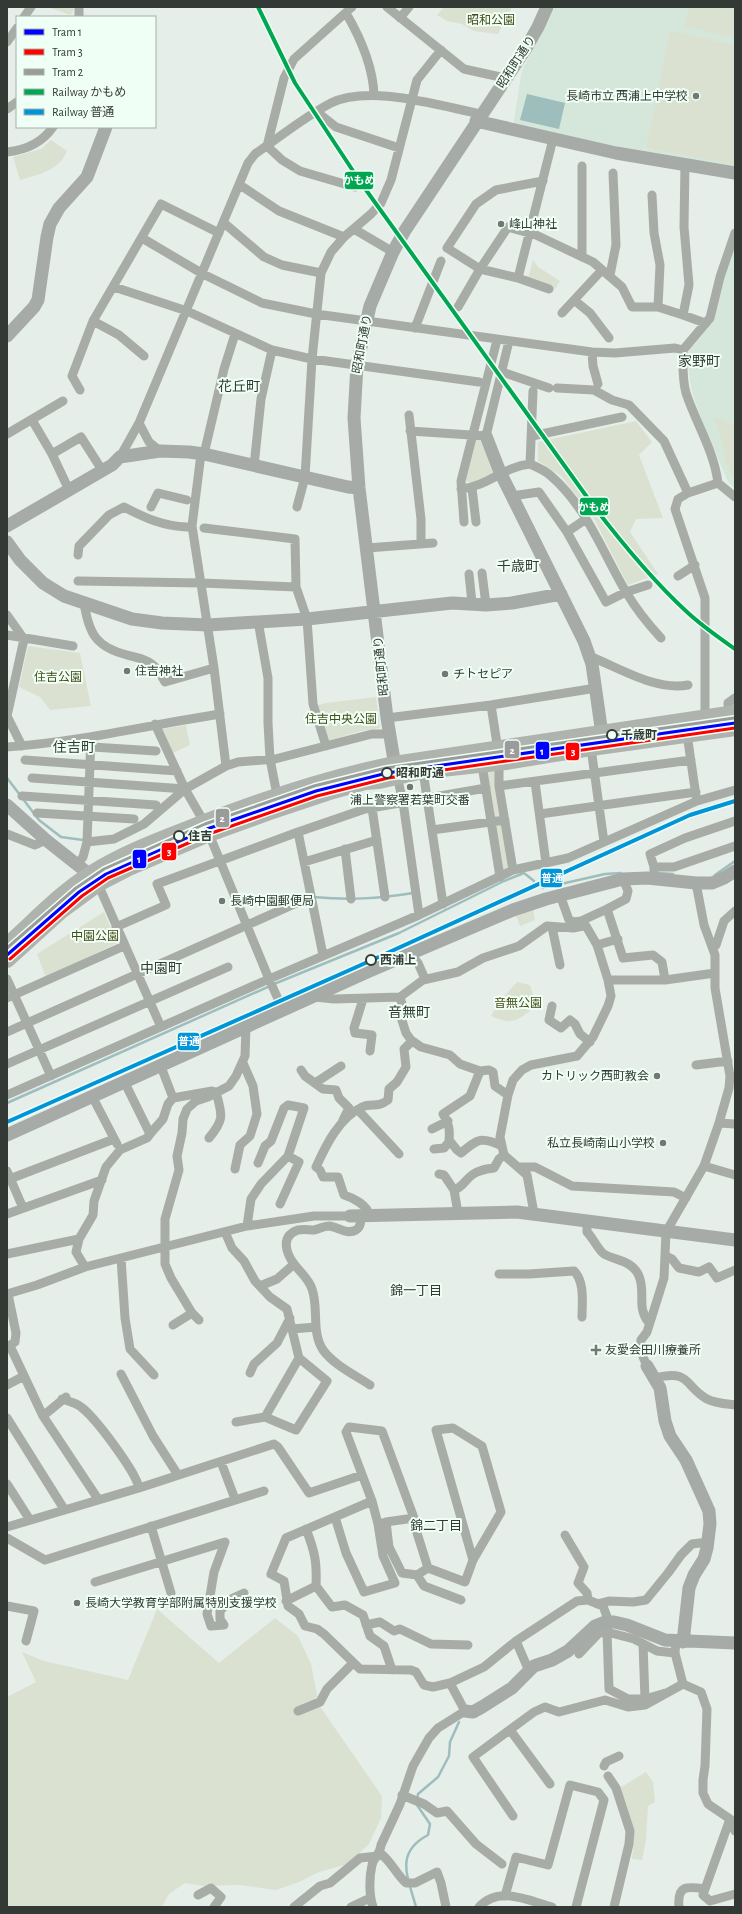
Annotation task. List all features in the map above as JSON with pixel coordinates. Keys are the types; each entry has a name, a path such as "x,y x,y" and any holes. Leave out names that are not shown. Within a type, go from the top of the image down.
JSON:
{"highway":[{"path":"7,945 63,895 88,875 129,868 207,828 277,795 362,770 423,771 499,763 705,718 733,718"},
{"path":"207,828 267,813 365,782 379,781 395,770 498,747 599,742 687,734 733,718"},
{"path":"7,960 61,911 88,875"}],"street":[{"path":"25,16 31,7"},
{"path":"387,7 464,69 505,78"},
{"path":"400,18 409,7"},
{"name":"昭和町通り","path":"395,770 389,734 368,548 359,488 354,418 356,365 370,306 393,252 404,232 525,50 538,27 546,7"},
{"path":"267,146 284,78 294,59 349,10 353,26 368,61 374,95"},
{"path":"7,42 16,29"},
{"path":"298,507 304,477 312,359 321,273 331,252 344,237 381,203 391,180 417,80 441,50"},
{"path":"7,526 102,470 120,457 139,423 188,311 248,163 255,154 316,112 332,103 352,96 374,95 411,100 553,139 616,153 735,173"},
{"path":"7,109 16,103"},
{"path":"316,112 336,128 399,148"},
{"path":"7,152 29,147 41,141 52,128"},
{"path":"7,336 34,307 38,300 50,224 59,208 87,177 106,128"},
{"path":"518,278 553,139"},
{"path":"267,146 282,160 300,171 354,187"},
{"path":"683,315 689,285 684,226 685,164"},
{"path":"582,166 582,257"},
{"path":"562,313 574,300 605,273 616,246 613,173"},
{"path":"543,181 496,190 476,204 447,248 480,269 518,278 549,289"},
{"path":"240,185 279,211 344,237"},
{"path":"652,195 654,233 660,265 658,307"},
{"path":"80,390 72,376 93,321 114,288 161,204 219,233"},
{"path":"224,222 264,257 282,265 321,273"},
{"path":"458,308 480,269 508,227 530,233 592,262 622,287 632,307 658,307 705,323"},
{"path":"354,229 393,252"},
{"path":"735,233 720,277 710,318 683,350 683,379 686,393 716,468 718,483 735,497"},
{"path":"142,238 203,274 262,303 316,314 592,352 615,353 675,348 683,350"},
{"path":"415,328 441,261"},
{"path":"114,288 188,311 272,350 312,359 482,383 498,387"},
{"path":"574,300 590,313 609,338"},
{"path":"93,321 119,334 144,356"},
{"path":"226,766 208,625 192,526 203,454 224,369 235,334"},
{"path":"497,340 482,383 479,435 500,472 561,594 584,641 589,656 596,688 599,742 595,773 604,842"},
{"path":"464,522 461,481 498,387 509,341"},
{"path":"254,466 261,398 272,350"},
{"path":"592,352 593,366 598,384"},
{"path":"502,372 553,388 594,390 612,400 629,405 664,441 688,493"},
{"path":"530,464 532,436 532,391"},
{"path":"7,434 63,401"},
{"path":"409,415 422,519 420,543"},
{"path":"532,436 622,417"},
{"path":"32,420 52,454 69,490"},
{"path":"139,423 150,442 160,451"},
{"path":"410,431 479,435"},
{"path":"52,454 81,437 102,470"},
{"path":"120,457 160,451 203,454 348,487 359,488"},
{"path":"461,489 472,488 500,472 517,465 530,464 550,475 568,494 586,519 626,592 646,622 661,638"},
{"path":"705,718 705,598 675,509 678,499 688,493 718,483"},
{"path":"472,488 476,522"},
{"path":"512,496 539,492 567,532 606,602 626,592 648,585"},
{"path":"150,508 158,493 187,500"},
{"path":"78,555 79,546 109,515 124,507 146,519 171,526 187,527"},
{"path":"567,532 586,519"},
{"path":"204,528 295,539 296,587 307,619 313,704 326,746"},
{"path":"7,542 20,560 43,583 64,596 132,619 162,623 208,625 307,619 452,603 486,605 533,600 561,594"},
{"path":"368,548 433,543"},
{"path":"678,576 695,565"},
{"path":"482,573 486,605"},
{"path":"470,574 472,603"},
{"path":"78,581 202,583 296,587"},
{"path":"84,603 93,634 104,647 140,658 154,665 165,682 214,668"},
{"path":"7,615 24,638 7,716 22,746"},
{"path":"258,621 268,678 270,759 277,795"},
{"path":"7,635 73,646"},
{"path":"589,656 632,675 649,680 675,687 688,685"},
{"path":"387,718 491,705 596,688"},
{"path":"733,718 728,703 735,698"},
{"path":"491,705 498,747 499,786 513,870"},
{"path":"7,747 49,744 155,724 220,714"},
{"path":"155,724 185,789 207,828 268,979 283,1010"},
{"path":"87,842 114,839 144,824 185,789 226,766 238,762 270,759 372,734 389,734"},
{"path":"687,734 697,801"},
{"path":"91,737 92,747 87,842 83,857 88,875 116,927 161,1027"},
{"path":"92,747 156,751"},
{"path":"25,760 177,771"},
{"path":"499,786 691,760"},
{"path":"482,765 500,877"},
{"path":"395,770 403,802 419,915"},
{"path":"423,771 443,904"},
{"path":"32,778 185,789"},
{"path":"535,782 546,863"},
{"path":"116,927 166,905 157,884 220,860 298,832 372,808 486,788"},
{"path":"7,1095 268,979 419,915 513,870 568,858 697,801 735,790"},
{"path":"540,814 696,792"},
{"path":"22,796 156,805"},
{"path":"7,805 88,875"},
{"path":"372,808 385,897"},
{"path":"37,813 134,819"},
{"path":"432,830 505,820"},
{"path":"654,873 650,854 685,838 735,821"},
{"path":"298,832 323,955"},
{"path":"7,834 35,845 46,840"},
{"path":"304,862 377,840"},
{"path":"7,1135 160,1064 513,910 560,895 623,879 654,873 735,846"},
{"path":"345,849 352,899"},
{"path":"654,873 696,884 719,881 735,871"},
{"path":"312,997 334,999 400,997 425,979 458,972 483,958 519,946 547,926 573,928 584,923 626,898 628,891 623,879"},
{"path":"683,1684 678,1646 689,1588 694,1575 704,1559 708,1542 710,1524 709,1512 686,1460 670,1436 665,1421 660,1388 646,1366 640,1350 641,1340 647,1332 664,1278 666,1232 704,1166 729,1088 730,1076 728,1061 715,988 713,948 704,925 696,884"},
{"path":"560,895 569,920 584,923"},
{"path":"7,1032 310,897"},
{"path":"607,909 623,958 653,955 662,962 665,980"},
{"path":"713,948 716,945 724,921 735,911"},
{"path":"454,1190 461,1188 472,1175 482,1170 494,1168 503,1151 500,1136 508,1094 513,1080 522,1070 542,1063 577,1056 590,1042 608,1006 611,996 608,980 597,944 584,923"},
{"path":"552,927 560,965"},
{"path":"597,944 618,939"},
{"path":"10,996 124,946"},
{"path":"410,954 418,963 425,979"},
{"path":"7,1064 228,967"},
{"path":"608,980 665,980 715,973"},
{"path":"7,979 10,996 26,1023 50,1076"},
{"path":"400,997 402,1004 400,1014 406,1033 412,1041 430,1050 450,1055 460,1064 480,1071 489,1070 493,1072 496,1086 508,1094"},
{"path":"363,998 354,1028 355,1033 372,1035 370,1051"},
{"path":"552,1006 549,1020 561,1028 570,1020 575,1024 580,1034 590,1042"},
{"path":"199,1320 192,1313 171,1278 165,1264 165,1219 179,1170 177,1156 182,1133 183,1119 187,1109 196,1101 229,1086 246,1056 246,1027"},
{"path":"342,1121 363,1106 382,1105 388,1100 390,1089 397,1082 406,1067 404,1049 412,1041"},
{"path":"696,1065 728,1061"},
{"path":"234,1169 240,1145 250,1136 258,1114 253,1086 243,1062"},
{"path":"160,1064 173,1098"},
{"path":"315,1083 341,1066"},
{"path":"301,1070 305,1076 323,1090 336,1090 338,1098 349,1108 340,1127 326,1144 316,1167 320,1170 323,1177 338,1177 344,1195 351,1197 368,1209 360,1216 360,1225 358,1229 350,1232 326,1226 315,1230 299,1230 293,1233 286,1244 286,1250 312,1289 316,1327 323,1350 335,1362 370,1385"},
{"path":"480,1071 470,1096 443,1114 448,1121 450,1141 461,1153 476,1141 482,1140 490,1140 503,1151 527,1175 534,1213"},
{"path":"124,1081 150,1134"},
{"path":"85,1267 76,1252 79,1239 93,1214 94,1201 106,1167 120,1150 147,1138 163,1119 168,1104 173,1098 204,1092 216,1092"},
{"path":"209,1138 221,1121 222,1114 216,1092"},
{"path":"92,1096 120,1150"},
{"path":"247,1226 251,1199 261,1184 288,1156 304,1108 288,1105 284,1108 271,1141 265,1146 258,1163"},
{"path":"358,1110 399,1154"},
{"path":"432,1129 448,1121"},
{"path":"719,1123 735,1124"},
{"path":"24,1208 8,1176 114,1139"},
{"path":"434,1149 444,1148 450,1141"},
{"path":"280,1204 299,1162 288,1156"},
{"path":"704,1166 735,1175"},
{"path":"518,1167 535,1167 572,1186 674,1192 686,1198"},
{"path":"439,1174 444,1175 454,1190 458,1213"},
{"path":"7,1214 102,1180"},
{"path":"98,1499 43,1416 8,1347 15,1342 16,1333 7,1294 37,1285 85,1267 165,1246 247,1226 314,1216 534,1213 666,1232 735,1240"},
{"path":"587,1220 587,1232 596,1241 602,1253 627,1262 639,1276 641,1306 649,1323"},
{"path":"225,1232 232,1248 244,1261 260,1286 270,1297 287,1309 300,1358 327,1381 296,1430 265,1417 236,1422"},
{"path":"7,1254 79,1239"},
{"path":"666,1256 672,1259 679,1268 699,1272 709,1268 717,1278 735,1270"},
{"path":"121,1258 125,1318 130,1349 154,1375"},
{"path":"260,1286 277,1279 294,1264"},
{"path":"499,1274 574,1271 578,1275 581,1283 582,1317"},
{"path":"173,1325 192,1313"},
{"path":"250,1373 254,1364 277,1343 290,1318"},
{"path":"292,1329 316,1327"},
{"path":"265,1417 300,1358"},
{"path":"122,1374 153,1436 178,1476"},
{"path":"655,1378 667,1375 683,1377 708,1400 734,1402"},
{"path":"7,1385 24,1376"},
{"path":"43,1416 64,1398 81,1407 94,1420 120,1454 139,1488"},
{"path":"7,1418 64,1509"},
{"path":"382,1523 414,1518 382,1431 349,1427 346,1432 372,1501 382,1523 389,1547 402,1574 418,1575 428,1568"},
{"path":"428,1568 465,1582 473,1560 501,1512 482,1446 453,1428 436,1430 473,1560"},
{"path":"7,1527 178,1476 274,1444 278,1447 309,1493 362,1475"},
{"path":"221,1462 236,1499"},
{"path":"7,1484 30,1520"},
{"path":"7,1538 45,1560 264,1491"},
{"path":"372,1501 286,1538 271,1574 284,1581 288,1606 299,1614 305,1626 317,1629 324,1634 360,1669 411,1670 416,1672 424,1685 433,1687 450,1683 484,1667 516,1641 577,1601 588,1600 603,1606 608,1627 609,1688 628,1700 644,1699 669,1692"},
{"path":"335,1517 346,1553 364,1592 395,1583 383,1556 382,1523"},
{"path":"151,1526 171,1593"},
{"path":"306,1529 314,1550 317,1564 316,1586 332,1607 345,1605 363,1615 370,1636 384,1646 392,1670"},
{"path":"417,1533 428,1568"},
{"path":"565,1535 584,1567 578,1583 587,1593 588,1600"},
{"path":"95,1582 225,1542 214,1572 207,1614 211,1626 224,1625 220,1619 220,1611 231,1599 244,1593"},
{"path":"597,1604 609,1601 633,1602 646,1600 681,1555 692,1544 708,1542"},
{"path":"418,1575 424,1586 461,1600"},
{"path":"286,1601 316,1586"},
{"path":"7,1606 34,1611 26,1641"},
{"path":"366,1624 380,1622 394,1631 400,1629 431,1644 468,1645"},
{"path":"351,1907 371,1902 372,1864 379,1854 381,1845 413,1766 429,1738 438,1728 465,1711 473,1712 512,1688 534,1666 552,1660 568,1651 595,1626 608,1627 627,1625 678,1646"},
{"path":"608,1627 657,1651 678,1646 735,1643"},
{"path":"579,1654 599,1633 608,1627"},
{"path":"516,1641 528,1671"},
{"path":"643,1644 644,1699"},
{"path":"298,1711 320,1702 327,1689 353,1663"},
{"path":"450,1683 465,1711"},
{"path":"513,1816 474,1757 534,1712 545,1708 559,1712 605,1700 628,1707 634,1707 645,1705 683,1684"},
{"path":"683,1684 701,1692 707,1709 705,1766 702,1780 703,1793 708,1804 730,1819 735,1831"},
{"path":"510,1730 550,1784"},
{"path":"604,1766 606,1762 619,1756"},
{"path":"608,1776 616,1788 630,1831 629,1844 614,1907"},
{"path":"505,1896 516,1857 548,1865 570,1785 598,1792 604,1800 576,1907"},
{"path":"402,1795 424,1804 437,1813 447,1811 476,1844 502,1864"},
{"path":"730,1819 703,1895 710,1901 735,1894"},
{"path":"294,1907 320,1886 330,1883 360,1858 379,1854 386,1858 397,1875 406,1883 414,1883 437,1872 446,1907"},
{"path":"679,1907 679,1900 682,1890 685,1887 689,1886 705,1889"},
{"path":"198,1894 211,1888 221,1897 214,1907"},
{"path":"479,1907 489,1899 500,1895 514,1896 539,1905 552,1907"}],"shaded area":[{"path":"555,7 735,7 735,169 618,150 513,126 522,70"},
{"path":"735,247 735,488 728,482 701,418 691,388 687,356 689,350 707,329 713,318 723,280"}],"green space":[{"path":"48,7 74,7 73,12 70,15"},
{"name":"昭和公園","path":"444,7 512,7 498,34 474,31 462,24 447,21 437,15"},
{"path":"689,7 735,7 735,38 684,26"},
{"name":"長崎市立 西浦上中学校","path":"670,31 735,45 735,165 646,148"},
{"path":"51,140 67,151 64,157 59,163 48,171 20,180 13,157 41,149"},
{"path":"533,260 538,267 560,281 555,289 528,278"},
{"path":"714,417 735,425 735,482 725,462 724,449"},
{"path":"636,421 652,442 639,455 663,518 636,519 630,532 658,574 628,585 592,515 561,476 538,461 538,442"},
{"path":"475,437 479,438 495,472 474,484 465,481"},
{"name":"住吉公園","path":"28,646 80,653 91,706 50,710 40,697 19,687"},
{"name":"住吉中央公園","path":"376,697 380,728 361,731 328,741 318,705"},
{"path":"186,725 190,745 173,753 162,729"},
{"path":"497,765 503,818 492,819 484,767"},
{"path":"504,821 511,867 501,872 493,822"},
{"path":"533,909 535,920 520,926 516,916"},
{"name":"中園公園","path":"104,912 117,943 46,978 37,954"},
{"name":"音無公園","path":"517,982 530,985 533,995 530,1011 520,1018 512,1021 491,1016 499,1002"},
{"path":"157,1609 219,1663 275,1618 298,1636 311,1664 319,1705 382,1796 381,1818 369,1844 348,1864 319,1872 299,1882 276,1890 239,1885 203,1886 185,1883 169,1894 162,1907 7,1907 7,1697 36,1682 22,1652 44,1661 128,1680"},
{"path":"646,1772 653,1782 655,1802 648,1806 646,1840 642,1860 632,1859 634,1839 618,1789"}],"water":[{"name":"長崎市立 西浦上中学校","path":"527,94 565,103 559,129 520,120"}],"waterway":[{"path":"7,778 20,795"},
{"path":"23,799 39,820 61,837 83,840"},
{"path":"715,875 735,861"},
{"path":"274,984 399,933 504,881 524,873 534,881"},
{"path":"543,888 605,874 621,873"},
{"path":"658,873 673,874"},
{"path":"313,897 363,898 387,897 413,893"},
{"path":"7,1103 270,986"},
{"path":"417,1800 418,1794 438,1777 449,1756 450,1742 459,1722"},
{"path":"416,1907 407,1876 407,1858 417,1842 428,1835 430,1824 417,1805"}],"tram line":[{"name":"2","path":"7,948 76,888 104,869 205,824 314,786 386,768 734,718"},
{"name":"1","path":"7,955 79,892 106,874 207,829 316,791 387,773 735,723"},
{"name":"3","path":"10,959 82,896 108,878 209,834 317,796 388,778 735,728"}],"rail line":[{"name":"かもめ","path":"258,7 295,83 361,183 592,504 625,546 661,587 698,622 735,649"},
{"name":"普通","path":"7,1122 361,965 690,815 735,801"}],"place":[{"name":"長崎市立 西浦上中学校","path":"696,96"},
{"name":"峰山神社","path":"501,224"},
{"name":"住吉神社","path":"127,671"},
{"name":"チトセピア","path":"445,674"},
{"name":"千歳町","path":"612,735"},
{"name":"昭和町通","path":"387,773"},
{"name":"浦上警察署若葉町交番","path":"410,787"},
{"name":"住吉","path":"179,836"},
{"name":"長崎中園郵便局","path":"222,901"},
{"name":"西浦上","path":"371,960"},
{"name":"カトリック西町教会","path":"657,1076"},
{"name":"私立長崎南山小学校","path":"663,1143"},
{"name":"友愛会田川療養所","path":"596,1350"},
{"name":"長崎大学教育学部附属特別支援学校","path":"77,1603"}],"district":[{"name":"家野町","path":"699,361"},
{"name":"花丘町","path":"239,386"},
{"name":"千歳町","path":"518,566"},
{"name":"住吉町","path":"74,747"},
{"name":"中園町","path":"161,968"},
{"name":"音無町","path":"409,1012"},
{"name":"錦一丁目","path":"416,1290"},
{"name":"錦二丁目","path":"436,1525"}]}
